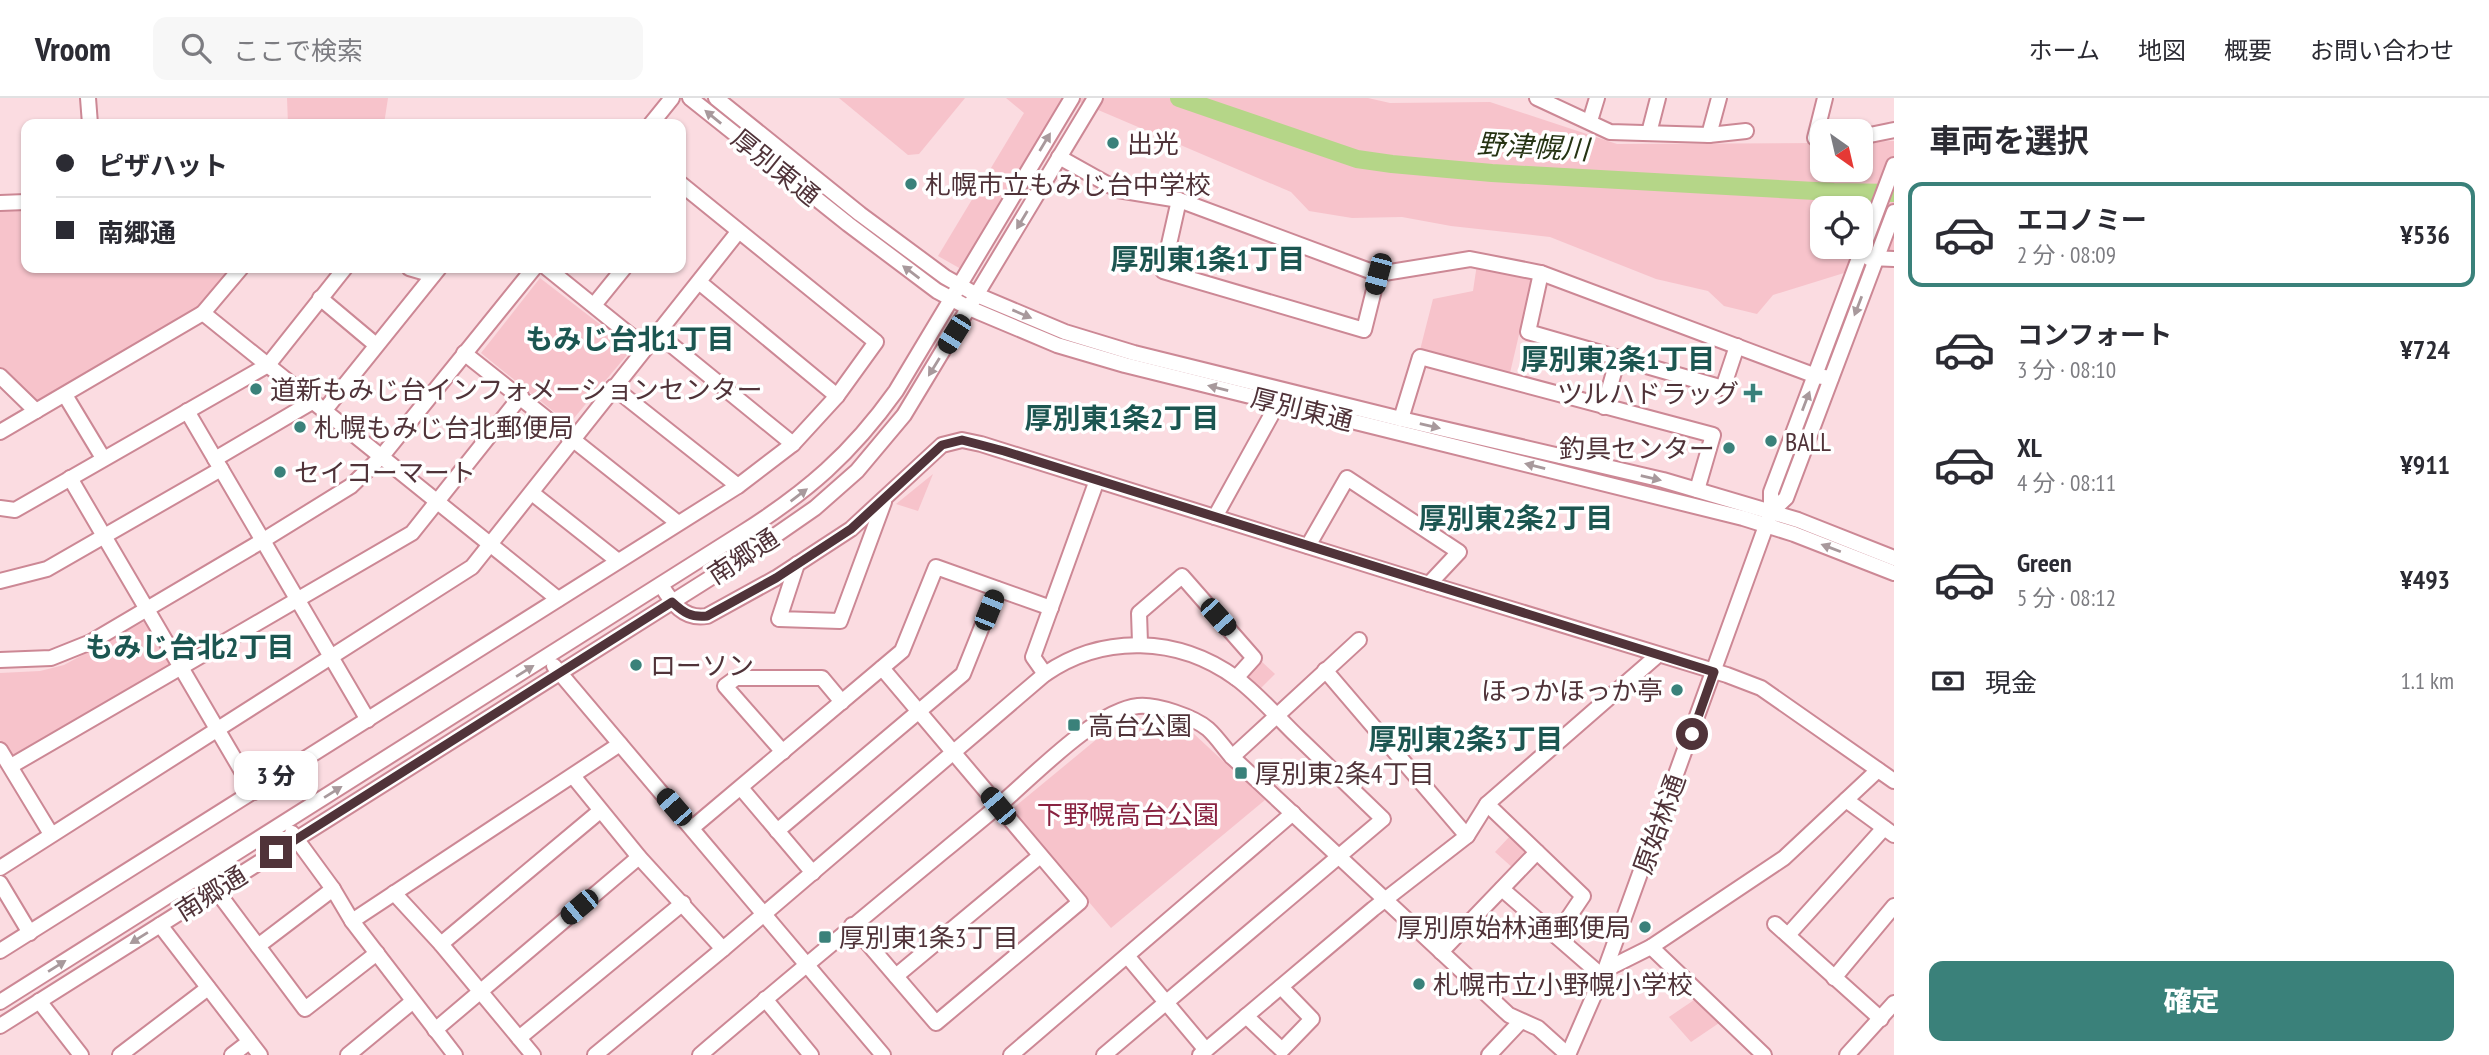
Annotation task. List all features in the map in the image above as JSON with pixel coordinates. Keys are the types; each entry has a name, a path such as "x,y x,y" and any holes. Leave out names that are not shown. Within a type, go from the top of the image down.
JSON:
{"street":[{"path":"88,98 90,119"},
{"path":"655,119 672,98"},
{"name":"厚別東通","path":"690,98 937,291 969,308 1057,345 1278,403 1657,495 1769,519 1794,534 1894,573"},
{"name":"厚別東通","path":"716,98 860,214 945,277 977,295 1065,332 1135,353 1697,490 1769,519 1894,558"},
{"name":"南郷通","path":"0,1002 804,492 863,434 896,391 1072,98"},
{"name":"南郷通","path":"0,1026 672,602 815,508 858,471 904,415 1095,98"},
{"path":"1537,98 1611,132 1709,135 1746,131"},
{"path":"1590,121 1597,98"},
{"path":"1649,133 1658,98"},
{"path":"1709,135 1719,98"},
{"path":"1820,119 1825,98"},
{"path":"1873,134 1894,130"},
{"path":"1059,158 1118,190 1178,200 1378,274 1470,259 1541,273 1823,377"},
{"name":"原始林通","path":"1873,223 1894,165"},
{"path":"0,951 738,486 793,444 837,396 876,342 686,192"},
{"path":"1178,200 1163,271 1364,330 1378,274"},
{"path":"0,203 21,202"},
{"name":"原始林通","path":"1568,1055 1604,973 1714,672 1769,519 1771,492 1876,259 1894,212"},
{"path":"0,868 472,567 738,232"},
{"name":"原始林通","path":"1823,377 1859,259"},
{"path":"1873,259 1894,259"},
{"path":"0,432 203,313 237,273"},
{"path":"0,508 15,510 268,365 341,273"},
{"path":"0,581 47,569 318,406 376,345 434,273"},
{"path":"0,660 51,658 91,642 351,486 382,456 530,273"},
{"path":"553,273 646,348"},
{"path":"594,305 620,273"},
{"path":"1541,273 1528,332 1723,388 1737,346"},
{"path":"699,282 837,396"},
{"path":"320,298 376,345"},
{"path":"203,313 558,599"},
{"path":"658,334 793,444"},
{"path":"464,353 678,523"},
{"path":"1401,419 1420,357 1713,435 1697,490"},
{"path":"1604,407 1618,358"},
{"path":"0,376 36,411"},
{"path":"613,387 738,486"},
{"path":"65,395 103,458"},
{"path":"11,766 412,533 521,397"},
{"path":"1215,517 1278,403"},
{"path":"187,411 368,720"},
{"path":"661,585 672,602 685,614 707,616 851,529 942,445 962,440 1761,688 1894,781"},
{"path":"71,478 254,792"},
{"path":"1308,546 1347,478 1459,552 1429,584"},
{"path":"1045,674 1033,657 1097,480"},
{"path":"532,493 618,561"},
{"path":"797,564 779,620 840,621 886,497"},
{"path":"692,828 902,651 936,568 1051,608"},
{"path":"1140,643 1139,613 1182,576 1254,658 1236,678"},
{"path":"777,831 963,674 997,589"},
{"path":"1232,757 1359,640"},
{"path":"595,1055 1045,674 1066,660 1097,649 1140,643 1197,656 1236,678 1383,819 1104,1055"},
{"path":"1128,957 1203,1052 1384,901 1467,836 1487,804 1658,655"},
{"path":"547,657 883,1055"},
{"path":"852,925 936,1023 1080,902 882,668"},
{"path":"1325,670 1467,836"},
{"path":"783,752 725,686 736,678 821,678 842,702"},
{"path":"700,1055 1082,734 1109,715 1139,706 1172,711 1207,728 1232,757 1509,1015 1538,1028 1568,1055"},
{"path":"352,921 620,744"},
{"path":"0,750 51,834"},
{"path":"1502,889 1604,973 1651,947 1784,858 1878,770"},
{"path":"573,776 639,857 723,949"},
{"path":"741,788 813,873"},
{"path":"1787,936 1889,831 1846,800"},
{"path":"1487,804 1583,896 1556,936"},
{"path":"441,944 600,811"},
{"path":"1011,1055 1293,813"},
{"path":"285,822 333,889 352,921 455,1055"},
{"path":"1441,952 1537,852"},
{"path":"896,976 1040,856"},
{"path":"435,1030 639,857"},
{"path":"0,883 30,933"},
{"path":"258,946 333,889"},
{"path":"216,890 305,1009 377,953"},
{"path":"394,892 533,1055"},
{"path":"519,1038 683,903"},
{"path":"1834,978 1894,906"},
{"path":"1775,924 1881,1019"},
{"path":"160,925 260,1055"},
{"path":"1651,947 1764,1055"},
{"path":"1246,1016 1282,1050 1312,1019 1280,987"},
{"path":"120,1055 208,988"},
{"path":"765,999 808,1054"},
{"path":"39,1001 80,1055"},
{"path":"348,1055 412,1002"},
{"path":"1852,1054 1894,1003"},
{"path":"1489,1055 1521,1021"},
{"path":"232,1055 249,1042"}],"green space":[{"path":"287,98 388,98 385,119 288,119"},
{"path":"839,98 965,98 919,154 908,155"},
{"path":"1006,98 1069,98 977,253 961,269 938,256 1024,113"},
{"path":"1070,98 1368,98 1390,103 1490,102 1617,144 1810,143 1810,182 1873,182 1873,142 1894,141 1894,250 1844,273 1773,295 1757,314 1724,306 1708,291 1656,279 1550,237 1451,226 1402,217 1352,218 1309,211 1291,192"},
{"path":"21,206 21,273 236,273 202,311 103,369 37,401 0,369 0,208"},
{"path":"1477,264 1533,275 1510,373 1420,350 1433,299 1473,291"},
{"path":"540,278 632,349 569,424 481,353"},
{"path":"933,474 918,511 896,504"},
{"path":"147,620 173,663 11,756 0,740 0,673 40,671 64,665"},
{"path":"1260,660 1275,674 1260,689 1251,683 1247,675"},
{"name":"下野幌高台公園","path":"1135,719 1177,725 1193,733 1265,800 1111,928 1011,810 1109,729"},
{"path":"1512,834 1531,852 1514,869 1495,852"},
{"path":"1697,998 1722,1021 1691,1042 1669,1017"}],"waterway":[{"name":"野津幌川","path":"1179,98 1357,159 1392,164 1492,173 1894,193"}],"place":[{"name":"出光","path":"1113,143"},
{"name":"札幌市立もみじ台中学校","path":"911,184"},
{"name":"道新もみじ台インフォメーションセンター","path":"256,389"},
{"name":"ツルハドラッグ","path":"1753,393"},
{"name":"札幌もみじ台北郵便局","path":"300,427"},
{"name":"BALL","path":"1771,441"},
{"name":"釣具センター","path":"1729,448"},
{"name":"セイコーマート","path":"280,472"},
{"name":"ローソン","path":"636,665"},
{"name":"ほっかほっか亭","path":"1677,690"},
{"name":"高台公園","path":"1074,725"},
{"name":"厚別東2条4丁目","path":"1241,773"},
{"name":"厚別原始林通郵便局","path":"1645,927"},
{"name":"厚別東1条3丁目","path":"825,937"},
{"name":"札幌市立小野幌小学校","path":"1419,984"}],"district":[{"name":"厚別東1条1丁目","path":"1208,258"},
{"name":"もみじ台北1丁目","path":"630,338"},
{"name":"厚別東2条1丁目","path":"1618,358"},
{"name":"厚別東1条2丁目","path":"1122,417"},
{"name":"厚別東2条2丁目","path":"1516,517"},
{"name":"もみじ台北2丁目","path":"190,646"},
{"name":"厚別東2条3丁目","path":"1466,738"}],"route":[{"path":"276,852 672,602 685,614 707,616 776,578 851,529 942,445 962,440 1714,672 1692,734"}]}
